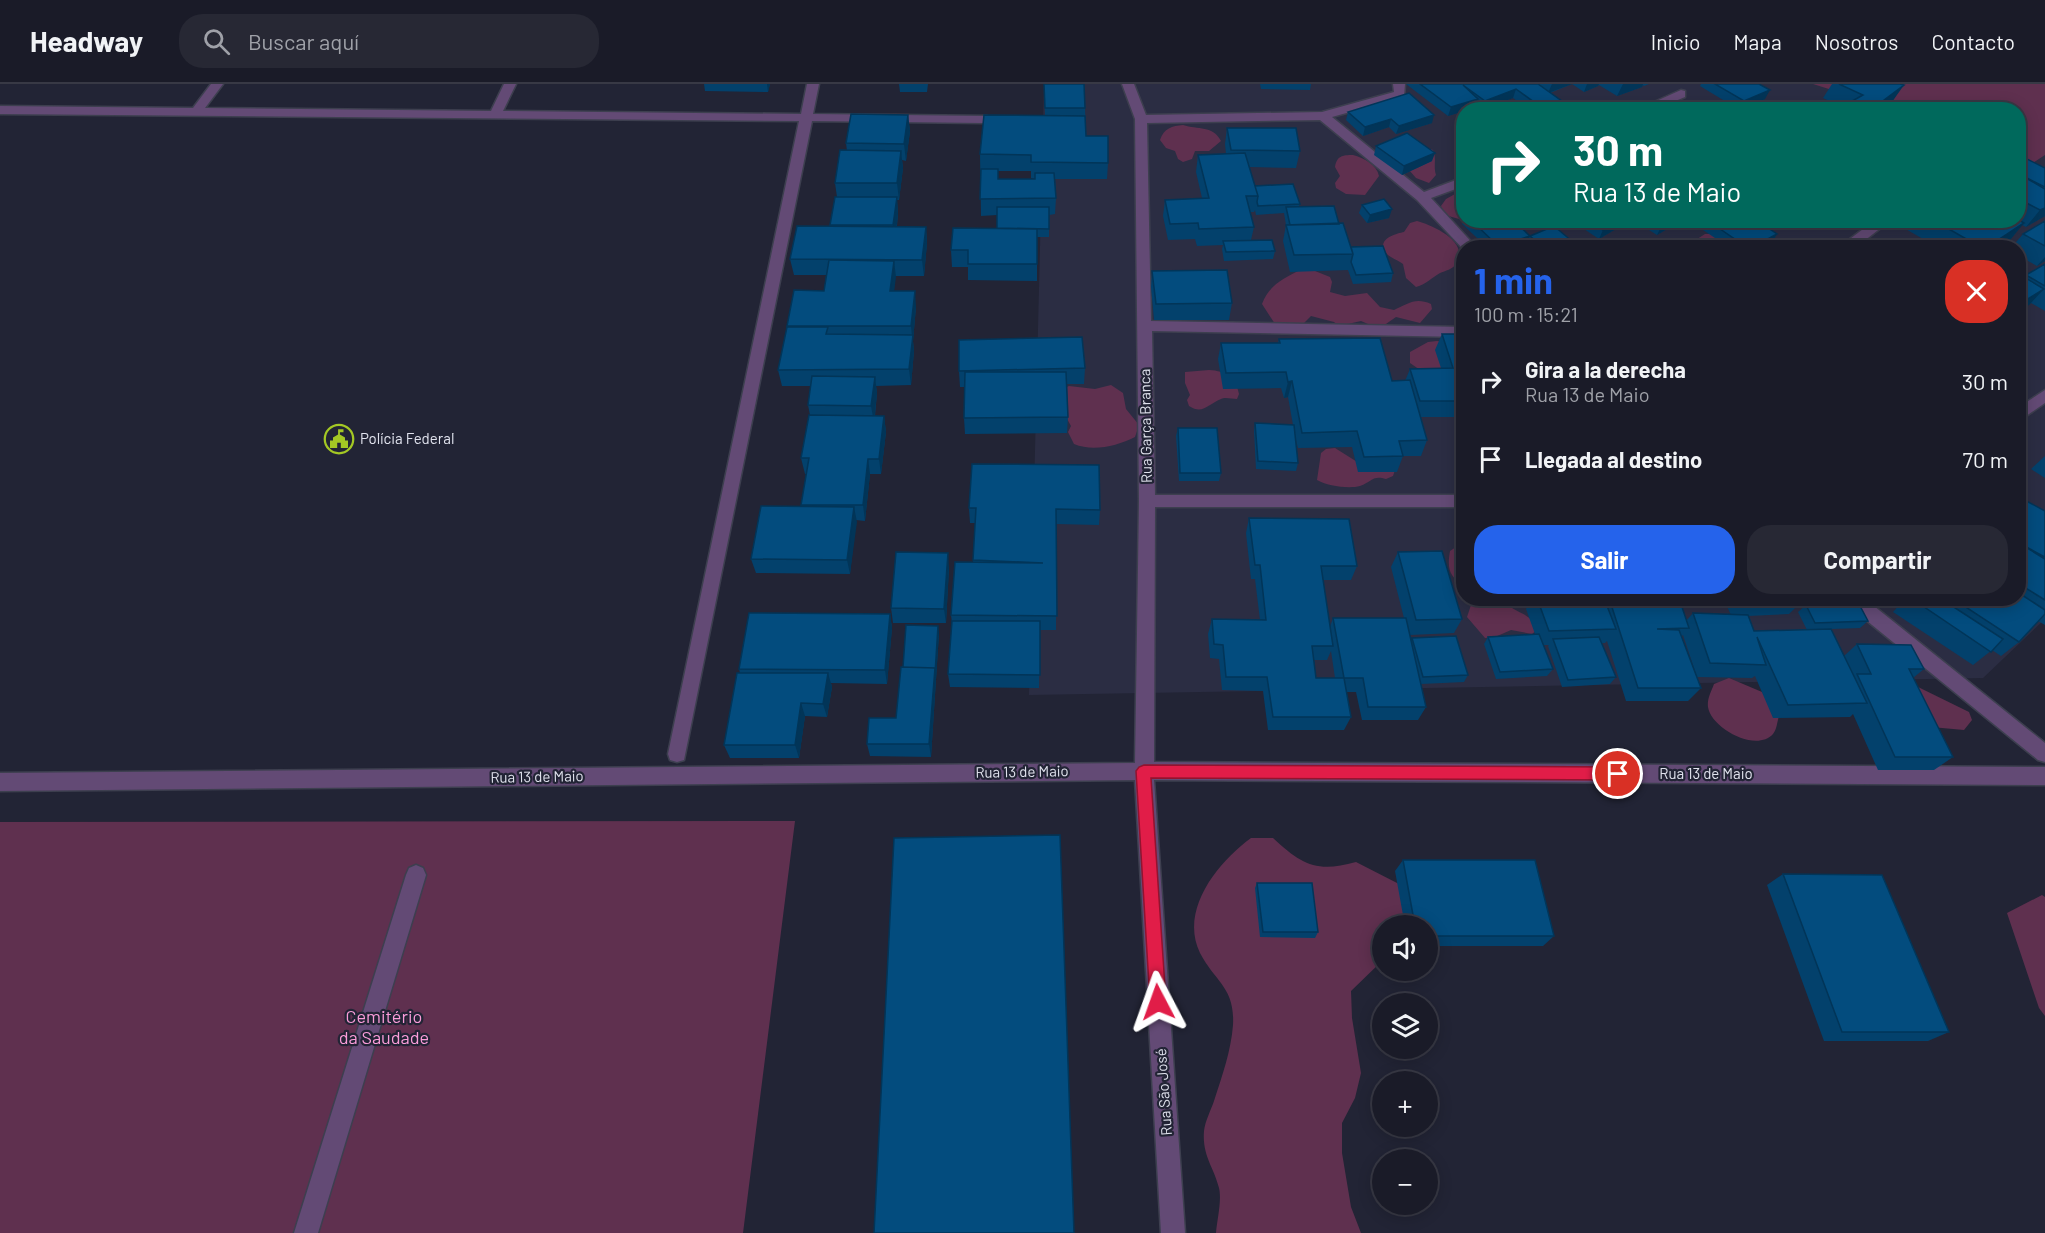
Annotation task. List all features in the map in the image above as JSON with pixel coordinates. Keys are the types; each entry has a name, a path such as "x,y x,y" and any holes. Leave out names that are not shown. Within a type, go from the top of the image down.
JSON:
{"street":[{"path":"196,112 217,84"},
{"path":"495,115 510,84"},
{"path":"677,754 813,84"},
{"name":"Rua Garça Branca","path":"1128,84 1141,119 1147,501 1144,771"},
{"path":"1141,119 1323,116 1400,94 1399,84"},
{"path":"1662,102 1681,94"},
{"path":"0,110 983,119"},
{"path":"1323,116 1422,197 1462,240"},
{"path":"1422,197 1456,184"},
{"path":"1856,240 1874,228"},
{"path":"1144,326 1456,332"},
{"path":"2026,409 2045,394"},
{"path":"1147,501 1456,501"},
{"path":"1861,606 2045,754"},
{"name":"Rua 13 de Maio","path":"0,782 1144,771 2045,776"},
{"name":"Rua São José","path":"1144,771 1173,1233"},
{"path":"306,1233 416,875"}],"shaded area":[{"path":"1044,84 2045,84 2045,619 1983,678 1029,695"}],"green space":[{"path":"1813,84 2045,84 2045,155 2026,167 2026,102 1870,102"},
{"path":"1183,125 1214,132 1221,141 1209,151 1195,151 1192,159 1183,162 1178,159 1175,151 1166,148 1160,140 1169,128"},
{"path":"1420,145 1433,150 1434,153 1436,175 1429,183 1416,178 1409,170"},
{"path":"1353,155 1369,162 1378,172 1379,176 1365,195 1346,194 1336,188 1335,183 1340,176 1335,167 1337,160 1343,156"},
{"path":"1456,193 1456,218 1445,215 1441,206 1446,199"},
{"path":"1417,221 1432,226 1448,236 1456,246 1456,264 1416,287 1406,278 1403,264 1386,253 1383,244 1388,238 1404,232 1410,223"},
{"path":"1705,234 1713,234 1720,240 1696,240"},
{"path":"1300,270 1315,271 1330,277 1332,282 1330,292 1345,296 1367,293 1380,307 1394,310 1420,301 1431,304 1432,309 1420,323 1396,317 1383,326 1375,327 1361,321 1339,326 1334,322 1311,316 1297,330 1275,324 1262,304 1265,297 1277,283"},
{"path":"1428,342 1445,342 1445,367 1423,372 1410,363 1410,352"},
{"path":"1209,370 1220,372 1233,379 1238,388 1237,399 1223,398 1202,409 1189,406 1187,400 1190,395 1185,383 1185,372"},
{"path":"1111,385 1123,393 1126,409 1139,425 1135,437 1121,443 1097,448 1074,444 1068,432 1071,426 1061,408 1062,389 1069,386 1095,389"},
{"path":"1335,448 1362,465 1395,470 1393,476 1386,479 1375,478 1360,486 1350,487 1317,480 1321,453 1326,449"},
{"path":"1456,547 1456,580 1450,572 1450,551"},
{"path":"1471,606 1509,606 1531,619 1538,629 1532,634 1511,630 1495,637 1485,638 1467,617"},
{"path":"1729,678 1762,692 1779,716 1773,734 1756,741 1735,736 1717,723 1708,707 1709,698 1714,684"},
{"path":"1916,686 1969,712 1972,720 1964,730 1931,727"},
{"name":"Cemitério da Saudade","path":"795,821 743,1233 0,1233 0,822"},
{"path":"1251,838 1273,838 1293,855 1311,864 1331,867 1356,862 1399,884 1413,915 1372,915 1372,971 1351,991 1352,1018 1361,1073 1355,1098 1342,1123 1342,1153 1351,1207 1361,1233 1216,1233 1220,1193 1205,1148 1204,1131 1228,1054 1233,1012 1227,993 1200,953 1195,937 1194,920 1205,888 1238,848"},
{"path":"2042,895 2045,897 2045,1016 2039,1008 2007,913"}],"building":[{"path":"1044,84 1084,84 1085,108 1045,108"},
{"path":"1420,84 1538,84 1563,102 1534,102 1516,89 1485,101 1463,85 1478,99 1456,102 1456,106 1451,107"},
{"path":"1715,84 1759,84 1770,90 1744,101"},
{"path":"1839,84 1904,85 1881,102 1850,102 1863,95"},
{"path":"1409,93 1434,115 1399,126 1391,119 1365,127 1348,112"},
{"path":"851,114 908,115 904,144 846,143"},
{"path":"984,115 1085,116 1086,136 1108,136 1108,163 1031,162 1031,155 980,154"},
{"path":"1227,128 1296,128 1300,151 1231,150"},
{"path":"1407,133 1435,153 1404,166 1376,146"},
{"path":"840,150 901,151 897,183 835,183"},
{"path":"1245,153 1258,196 1246,196 1254,227 1199,229 1198,223 1170,224 1165,200 1209,198 1198,155"},
{"path":"2026,158 2045,168 2045,187 2026,178"},
{"path":"981,169 998,169 998,179 1035,179 1035,173 1054,173 1056,198 980,199"},
{"path":"2026,178 2045,189 2045,208 2040,210 2026,203"},
{"path":"1293,184 1300,204 1258,206 1255,186"},
{"path":"835,197 897,197 893,225 830,225"},
{"path":"1384,199 1392,209 1370,215 1362,205"},
{"path":"1334,206 1339,224 1290,225 1286,207"},
{"path":"997,207 1049,207 1049,229 997,228"},
{"path":"2045,221 2045,246 2023,234"},
{"path":"1343,223 1353,254 1294,255 1286,225"},
{"path":"797,226 926,227 922,260 790,259"},
{"path":"953,228 1037,229 1037,264 968,264 968,250 951,250"},
{"path":"1479,228 1522,228 1530,236 1517,240 1492,240"},
{"path":"1549,228 1556,228 1571,240 1535,240 1530,236"},
{"path":"1719,228 1768,228 1777,234 1766,240 1736,240"},
{"path":"1947,228 2016,228 1998,240 1968,240"},
{"path":"1272,240 1275,251 1226,252 1223,241"},
{"path":"1383,246 1393,273 1356,275 1351,262 1353,254 1351,247"},
{"path":"829,260 894,261 890,291 915,291 911,326 787,326 794,290 824,291"},
{"path":"2045,264 2045,286 2026,275"},
{"path":"1227,270 1232,303 1156,304 1152,271"},
{"path":"2026,278 2044,289 2026,300"},
{"path":"787,327 828,327 826,334 913,335 909,369 778,370"},
{"path":"1442,334 1456,334 1456,401 1420,401 1410,369 1453,368"},
{"path":"1082,337 1085,368 959,371 959,340"},
{"path":"1380,338 1392,381 1410,380 1427,440 1399,441 1403,456 1364,457 1357,431 1302,433 1292,381 1288,382 1286,372 1226,373 1221,343 1280,343 1279,339"},
{"path":"965,372 1066,372 1068,417 964,418"},
{"path":"812,376 875,377 871,406 808,405"},
{"path":"809,415 884,416 879,459 868,459 863,505 801,505 809,458 801,458"},
{"path":"1255,423 1294,425 1298,463 1258,461"},
{"path":"1178,428 1217,428 1221,473 1180,473"},
{"path":"972,464 1099,465 1100,510 1056,509 1057,616 951,615 955,562 1043,563 973,560 976,508 969,508"},
{"path":"2026,501 2045,511 2045,557 2026,547"},
{"path":"761,506 854,507 847,560 751,559"},
{"path":"1249,518 1349,519 1357,566 1321,566 1333,646 1312,646 1316,678 1344,678 1351,717 1273,717 1267,677 1226,677 1223,645 1214,644 1212,619 1266,620 1260,565 1255,565"},
{"path":"2026,547 2045,559 2045,600 2026,588"},
{"path":"1442,551 1456,599 1456,606 1458,606 1462,619 1416,620 1398,552"},
{"path":"896,552 948,553 944,609 891,608"},
{"path":"2026,598 2045,610 2045,614 2019,642 1964,606 2026,606"},
{"path":"1540,606 1607,606 1616,629 1549,631"},
{"path":"1612,606 1682,606 1689,628 1657,629 1679,630 1701,688 1638,688"},
{"path":"1806,606 1860,606 1868,621 1815,623"},
{"path":"1923,606 1952,606 2003,639 1991,652"},
{"path":"749,613 890,614 885,670 739,669"},
{"path":"1693,613 1748,615 1754,631 1831,629 1867,703 1788,705 1757,637 1766,665 1710,663"},
{"path":"1333,618 1406,618 1426,707 1368,707 1363,678 1344,678"},
{"path":"952,621 1040,621 1040,675 948,674"},
{"path":"906,625 938,626 935,674 935,668 903,667"},
{"path":"1539,634 1553,669 1500,672 1488,637"},
{"path":"1456,636 1468,675 1423,677 1412,638"},
{"path":"1599,637 1616,677 1568,680 1553,639"},
{"path":"1857,644 1911,645 1924,669 1909,669 1953,757 1895,757 1857,674 1871,674"},
{"path":"901,667 935,668 929,744 867,744 869,718 896,718"},
{"path":"737,673 828,673 823,704 801,703 795,745 724,745"},
{"path":"1060,835 1074,1233 874,1233 894,838"},
{"path":"1403,860 1535,860 1554,936 1438,936 1438,915 1413,915"},
{"path":"1783,874 1882,875 1949,1032 1842,1032"},
{"path":"1257,883 1312,883 1318,932 1263,932"}],"place":[{"name":"Polícia Federal","path":"339,439"}],"route":[{"path":"1158,1002 1144,771 1618,774"}]}
